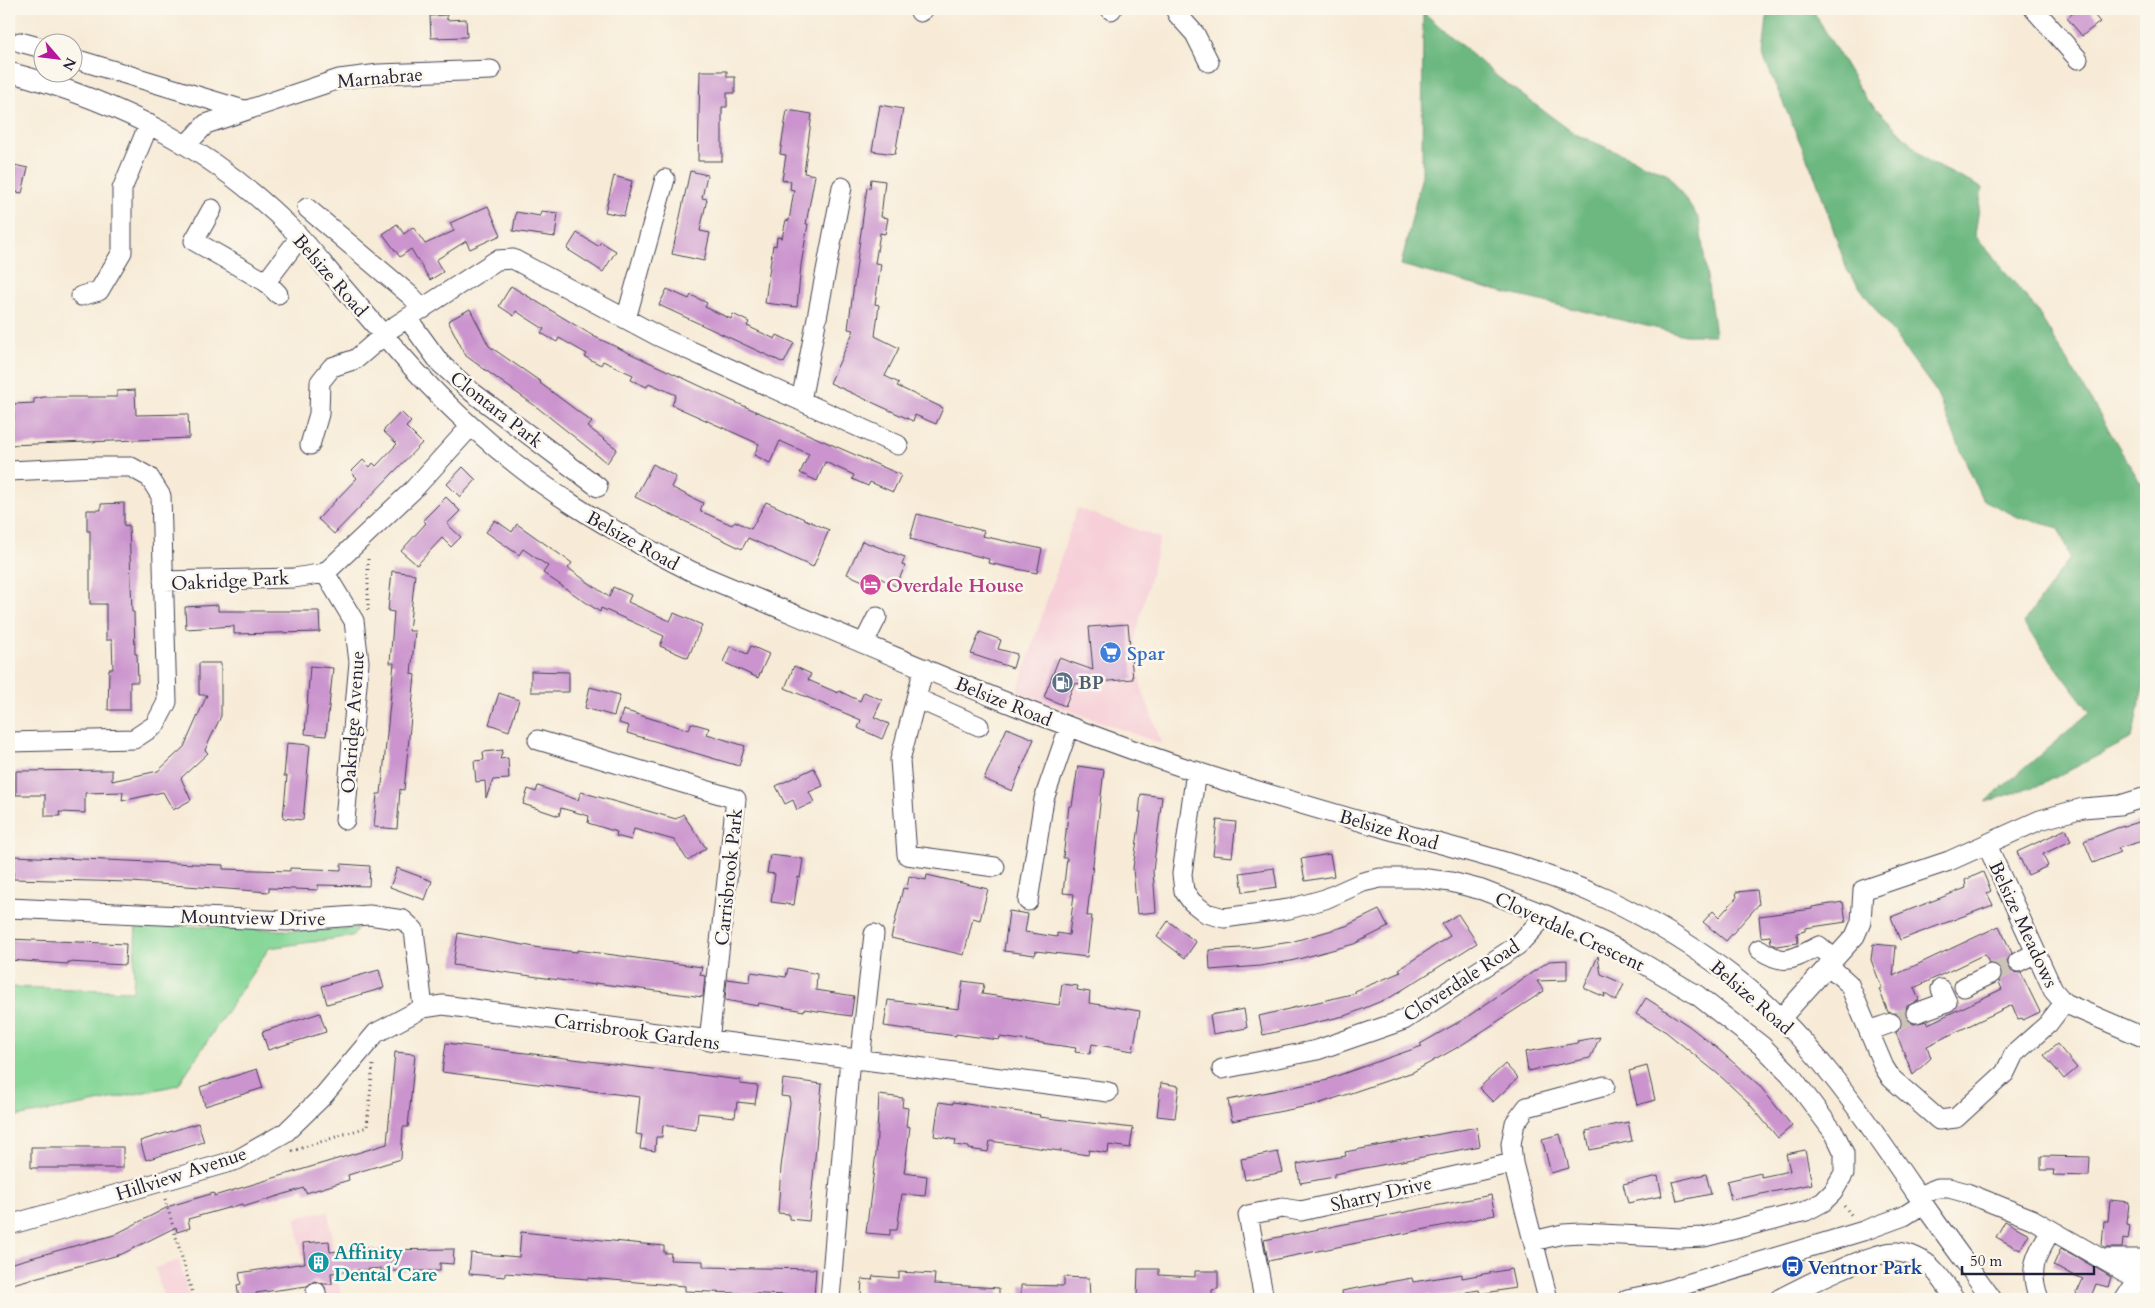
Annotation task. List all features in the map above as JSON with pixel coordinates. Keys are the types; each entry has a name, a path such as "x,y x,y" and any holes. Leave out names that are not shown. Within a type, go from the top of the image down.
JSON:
{"street":[{"path":"1175,9 1195,34 1210,62"},
{"path":"2034,9 2078,59"},
{"path":"20,42 32,45"},
{"path":"82,61 244,110"},
{"name":"Marnabrae","path":"186,145 206,124 339,79 379,74 491,70"},
{"name":"Belsize Road","path":"9,72 101,101 149,124 186,145 254,194 300,237 383,335 471,426 549,490 581,512 641,547 691,571 864,644 1069,727 1196,772 1490,857 1554,878 1606,899 1653,924 1702,954 1740,982 1781,1018 1855,1104 1992,1299"},
{"path":"81,296 98,291 122,252 122,189 149,124"},
{"path":"626,319 665,179"},
{"path":"800,401 842,188"},
{"name":"Clontara Park","path":"308,208 412,296 415,314 440,363 472,392 598,487"},
{"path":"212,209 194,240 272,288 300,237"},
{"path":"310,445 320,414 320,382 332,367 356,359 383,335 497,260 513,258 626,319 898,445"},
{"path":"324,573 413,490 471,426"},
{"path":"9,471 131,467 148,477 161,496 163,581"},
{"name":"Oakridge Park","path":"9,742 134,739 155,725 167,702 163,581 294,578 324,573"},
{"name":"Oakridge Avenue","path":"324,573 354,621 359,662 346,820"},
{"path":"864,644 877,617"},
{"path":"924,668 900,760 907,855 994,867"},
{"path":"916,698 979,726"},
{"path":"1028,901 1044,799 1069,727"},
{"name":"Carrisbrook Park","path":"538,740 736,799 709,1041"},
{"name":"Cloverdale Crescent","path":"1196,772 1182,874 1184,891 1192,902 1206,913 1224,918 1288,909 1325,899 1363,882 1380,878 1420,878 1451,882 1482,890 1546,915 1622,950 1697,995 1762,1046 1790,1074 1835,1134 1844,1153 1844,1173 1833,1192 1822,1202 1806,1211 1704,1237 1681,1238 1581,1233 1564,1234 1533,1241"},
{"path":"1987,846 2040,820 2083,808 2120,805 2146,797"},
{"name":"Belsize Meadows","path":"1781,1018 1855,936 1860,922 1862,890 1949,861 1987,846 2053,990 2064,1003 2143,1037 2146,1036"},
{"name":"Mountview Drive","path":"9,908 287,921 369,915 403,920 414,930 423,1008"},
{"name":"Cloverdale Road","path":"1222,1069 1317,1050 1404,1020 1518,945 1546,915"},
{"path":"830,1299 855,1059 874,934"},
{"path":"1759,950 1771,957 1788,961 1819,946 1848,984 1884,1067 1891,1078 1939,1120 1956,1118 2005,1073 2014,1054 2048,1024 2064,1003"},
{"path":"2018,962 2036,953"},
{"path":"1964,987 1991,974"},
{"path":"1916,1013 1947,1002 1941,990"},
{"name":"Carrisbrook Gardens","path":"423,1008 443,1005 1108,1092"},
{"name":"Hillview Avenue","path":"9,1225 237,1160 286,1132 323,1096 376,1033 423,1008"},
{"path":"1869,1031 1891,1023"},
{"path":"1548,1299 1513,1164 1511,1144 1515,1123 1528,1107 1605,1086"},
{"name":"Sharry Drive","path":"1264,1299 1248,1215 1282,1208 1301,1211 1513,1164"},
{"path":"1627,1299 1658,1296 1863,1231 1904,1216 1921,1200 1938,1188 1949,1188 2032,1219 2103,1259 2142,1278 2125,1299"},
{"path":"2039,1299 2032,1274 2036,1256 2051,1230"},
{"path":"1779,1299 1820,1279 1876,1256 1896,1251 1908,1254 1932,1268 1955,1299"},
{"path":"2103,1259 2146,1259"}],"path":[{"path":"354,621 369,610 368,557 363,537"},
{"path":"286,1153 367,1128 373,1062"},
{"path":"161,1182 194,1299"},
{"path":"1833,1192 1863,1231"}],"shaded area":[{"path":"1077,508 1160,538 1135,639 1141,686 1162,744 1017,692"},
{"path":"328,1211 341,1299 308,1299 296,1218"},
{"path":"179,1260 190,1299 164,1299 155,1268"}],"green space":[{"path":"1768,9 1812,9 1864,96 1929,162 1982,188 1975,235 2036,309 2140,482 2146,484 2146,673 2132,738 2043,784 1985,802 2090,712 2023,623 2070,558 2059,528 2018,517 1982,499 1935,390 1847,270 1818,184 1763,56"},
{"path":"1423,12 1499,78 1575,134 1668,174 1699,219 1715,335 1685,335 1485,288 1401,265 1422,175"},
{"path":"136,924 303,931 358,928 353,936 269,948 178,1085 9,1118 9,987 133,991"}],"building":[{"path":"2078,9 2089,9 2100,22 2082,36 2067,18"},
{"path":"447,15 447,20 466,19 467,37 431,38 430,16"},
{"path":"700,71 727,71 727,77 735,77 735,93 727,93 727,107 722,107 722,161 698,161"},
{"path":"880,105 903,109 895,154 872,151"},
{"path":"787,110 812,114 804,173 815,175 806,224 808,224 801,265 797,307 765,303 773,245 776,246 777,237 782,238 786,220 789,221 794,190 790,189 791,181 782,180 786,155 780,154"},
{"path":"9,164 28,168 22,193 9,191"},
{"path":"690,171 707,175 702,198 707,199 700,231 710,233 704,261 672,254"},
{"path":"614,176 632,181 624,216 605,212"},
{"path":"871,179 885,181 881,217 888,218 885,234 880,233 875,263 881,264 875,304 879,305 875,336 899,348 885,376 899,383 897,386 943,408 936,424 915,415 913,421 830,383 854,330 848,329 867,187 870,188"},
{"path":"488,206 501,235 470,249 466,241 436,260 443,272 430,280 411,249 400,257 383,234 397,224 404,234 413,227 425,244 454,231 450,223"},
{"path":"541,211 558,213 555,237 513,231 516,212 540,216"},
{"path":"577,233 598,246 601,242 616,251 603,272 567,249"},
{"path":"511,286 595,337 728,399 901,475 893,492 870,482 868,486 852,479 854,475 825,462 817,481 800,473 809,454 780,441 770,463 754,455 759,444 672,405 676,395 649,383 647,387 631,380 633,375 603,361 601,365 585,357 587,354 559,338 557,342 541,333 544,329 516,311 514,316 499,306"},
{"path":"667,289 689,299 691,295 707,303 705,307 731,319 733,314 749,322 747,326 775,339 777,335 794,343 784,363 659,305"},
{"path":"470,309 489,346 541,382 592,422 588,427 617,449 607,463 538,408 466,356 448,321"},
{"path":"135,390 136,415 188,414 189,438 10,445 10,420 14,420 13,404 34,403 34,399 44,397 117,397 117,391"},
{"path":"401,412 411,422 406,427 422,443 334,534 318,519 357,478 351,472 363,460 370,467 373,463 376,466 397,444 383,431"},
{"path":"653,464 676,477 671,487 703,503 700,511 732,525 735,521 751,529 766,502 829,530 813,567 748,538 742,549 635,497"},
{"path":"463,467 476,480 460,497 447,484"},
{"path":"446,497 460,511 447,524 461,537 451,547 442,538 417,565 401,551 426,523 423,520"},
{"path":"124,503 124,526 129,525 132,612 134,612 138,682 130,682 130,710 108,710 109,669 113,669 112,640 106,640 106,604 90,604 90,531 87,531 87,510 101,510 101,504"},
{"path":"917,514 984,531 982,536 1042,549 1037,573 988,563 989,559 910,539"},
{"path":"495,520 512,532 517,524 572,563 568,568 609,597 613,587 631,595 628,602 670,621 674,613 702,625 688,658 660,646 664,636 601,608 600,612 543,573 548,566 523,549 519,555 486,532"},
{"path":"862,541 905,557 902,565 905,566 896,586 878,577 874,586 847,574"},
{"path":"392,571 415,574 409,631 415,631 411,674 415,675 404,790 400,789 397,829 374,827 377,794 381,794 394,663 390,663 394,612 388,611"},
{"path":"218,605 218,611 319,611 320,632 234,634 234,626 186,629 185,607"},
{"name":"Spar","path":"1128,624 1133,679 1074,684 1065,706 1044,697 1059,658 1093,670 1089,627"},
{"path":"980,632 1001,640 998,649 1017,654 1013,668 971,654"},
{"path":"730,646 747,654 751,646 769,654 758,678 723,662"},
{"path":"199,663 221,663 221,716 205,750 208,753 181,778 191,800 173,810 163,792 122,801 123,792 85,793 85,813 59,812 60,816 45,816 45,795 16,795 16,771 112,770 112,781 158,771 184,747 207,695 199,695"},
{"path":"310,666 333,668 326,736 305,734"},
{"path":"794,666 811,674 808,680 838,693 839,691 860,701 864,692 882,700 874,717 889,724 882,739 858,728 861,720 785,688"},
{"path":"531,671 569,672 569,692 531,692"},
{"path":"590,687 620,695 614,716 585,708"},
{"path":"499,693 519,700 509,731 489,724"},
{"path":"623,710 689,730 691,723 709,728 707,734 745,746 739,766 627,733 629,726 619,723"},
{"path":"1007,728 1034,739 1012,791 984,779"},
{"path":"287,743 310,745 303,820 283,818 287,776 284,776"},
{"path":"503,750 500,759 508,758 509,779 493,780 486,798 485,781 476,782 474,761 484,760 483,752"},
{"path":"1078,766 1104,770 1087,916 1092,916 1087,957 1036,951 1035,955 1004,951 1009,911 1028,914 1025,932 1057,937 1057,933 1069,935 1074,894 1063,893 1067,858 1063,858 1069,806 1072,806"},
{"path":"814,768 823,786 809,792 814,802 797,810 793,800 785,804 776,786"},
{"path":"538,786 578,800 581,792 676,819 683,814 706,848 688,861 674,840 634,829 631,840 616,836 617,832 588,823 589,816 561,808 559,816 523,804 528,789 536,792"},
{"path":"1141,794 1162,797 1153,871 1156,912 1137,914 1133,868 1141,812 1139,812"},
{"path":"1217,820 1236,822 1232,857 1213,855"},
{"path":"2146,820 2146,840 2118,848 2120,852 2093,863 2084,841 2117,828"},
{"path":"2066,829 2071,841 2043,854 2048,866 2028,875 2017,852"},
{"path":"1330,854 1334,876 1305,881 1301,859"},
{"path":"770,855 803,859 794,905 771,902 775,874 767,873"},
{"path":"14,856 223,865 223,869 290,871 290,868 341,870 341,864 370,866 369,886 318,885 318,890 269,888 269,892 131,882 13,879"},
{"path":"397,868 432,881 425,900 390,887"},
{"path":"1274,868 1277,887 1243,892 1240,873"},
{"path":"1983,872 1991,891 1987,893 1993,905 1900,940 1891,917 1966,888 1965,880"},
{"path":"927,875 988,889 980,920 973,918 964,955 891,938 903,888 907,889 909,876 926,880"},
{"path":"1757,890 1759,904 1726,941 1703,922 1713,911 1719,917 1737,897 1736,892"},
{"path":"1843,902 1846,922 1805,928 1805,931 1797,933 1798,943 1776,946 1771,943 1770,936 1761,937 1759,916 1812,909 1812,907"},
{"path":"1379,910 1388,927 1354,944 1291,961 1260,966 1210,970 1209,950 1258,947 1291,942 1346,926"},
{"path":"1458,914 1477,943 1391,997 1348,1015 1263,1035 1259,1016 1356,993 1355,991 1401,972 1399,969 1450,936 1442,924"},
{"path":"1168,921 1196,942 1185,958 1157,937"},
{"path":"1999,926 2012,953 2007,961 2008,967 2012,972 2021,973 2040,1012 2023,1020 2022,1018 2018,1019 2012,1005 1927,1046 1931,1058 1913,1075 1896,1033 1902,1025 1901,1019 1898,1014 1888,1012 1879,989 1882,988 1871,960 1873,944 1896,946 1893,976","holes":["1985,954 1989,963 1997,964 2001,970 2002,975 1999,982 2002,989 1928,1024 1927,1021 1914,1024 1908,1021 1905,1011 1907,1006 1919,1000 1914,988"]},
{"path":"458,933 540,948 577,952 577,950 702,967 700,975 705,976 703,997 595,983 595,985 453,965"},
{"path":"9,939 126,944 125,965 9,960"},
{"path":"1598,956 1601,974 1624,984 1616,1001 1604,993 1605,997 1584,988"},
{"path":"1567,960 1567,980 1537,981 1544,991 1460,1046 1413,1072 1318,1104 1232,1121 1228,1100 1328,1080 1422,1046 1420,1044 1464,1019 1549,961"},
{"path":"788,968 817,974 816,990 854,996 851,1016 804,1009 804,1011 759,1003 758,1006 725,1000 727,979 750,982 751,972 786,977"},
{"path":"379,970 384,988 327,1004 322,986"},
{"path":"963,981 984,984 982,994 1059,1005 1062,984 1078,986 1077,990 1090,992 1089,1003 1140,1011 1133,1051 1092,1044 1090,1054 1075,1052 1076,1048 1000,1037 999,1040 956,1034 956,1036 884,1026 888,1000 959,1009"},
{"path":"1646,998 1689,1026 1718,1049 1759,1085 1792,1126 1778,1138 1746,1100 1718,1074 1666,1032 1636,1014"},
{"path":"1244,1009 1247,1028 1213,1034 1210,1015"},
{"path":"320,1013 326,1032 268,1050 262,1032"},
{"path":"1600,1037 1590,1058 1528,1071 1525,1052 1578,1043 1577,1041"},
{"path":"446,1043 740,1080 740,1084 758,1086 755,1104 737,1102 735,1117 698,1113 696,1130 663,1125 662,1137 656,1137 655,1151 640,1149 642,1135 636,1134 640,1097 442,1072"},
{"path":"2057,1044 2077,1068 2064,1079 2044,1055"},
{"path":"395,1052 415,1054 408,1127 403,1127 401,1159 348,1175 349,1180 306,1193 304,1188 243,1207 242,1204 188,1219 190,1228 177,1232 176,1227 122,1254 9,1285 9,1264 114,1235 170,1206 214,1193 214,1196 387,1144"},
{"path":"1505,1064 1518,1078 1493,1102 1479,1088"},
{"path":"1647,1066 1655,1100 1637,1105 1629,1071"},
{"path":"257,1069 263,1088 205,1106 200,1087"},
{"path":"783,1079 822,1084 809,1221 789,1219 789,1214 778,1213 781,1167 790,1103 789,1097 781,1096"},
{"path":"1161,1083 1179,1086 1175,1118 1157,1116"},
{"path":"879,1095 903,1098 902,1107 908,1108 906,1126 910,1127 904,1173 927,1176 925,1196 902,1194 897,1230 890,1230 890,1235 866,1233 876,1153"},
{"path":"939,1102 953,1104 953,1102 1040,1115 1039,1117 1133,1128 1130,1148 1109,1145 1108,1153 1089,1150 1088,1155 990,1141 988,1152 969,1149 969,1147 955,1145 956,1140 934,1136"},
{"path":"1628,1122 1632,1141 1590,1150 1586,1131"},
{"path":"198,1123 204,1142 146,1160 140,1141"},
{"path":"1477,1127 1480,1146 1334,1174 1334,1177 1300,1183 1297,1164 1346,1156 1345,1152"},
{"path":"1560,1134 1569,1168 1551,1173 1542,1139"},
{"path":"31,1147 123,1147 123,1168 31,1168"},
{"path":"1805,1150 1812,1184 1731,1200 1727,1181 1761,1173 1761,1177 1790,1171 1786,1154"},
{"path":"1278,1152 1283,1172 1245,1180 1241,1159"},
{"path":"2041,1156 2090,1157 2089,1176 2053,1175 2054,1170 2041,1170"},
{"path":"1706,1174 1711,1194 1677,1201 1672,1182"},
{"path":"1658,1176 1662,1196 1628,1203 1623,1184"},
{"path":"1491,1195 1495,1215 1268,1261 1264,1240"},
{"path":"2110,1200 2129,1202 2127,1224 2130,1225 2128,1240 2123,1239 2122,1248 2105,1248 2102,1246 2104,1221 2108,1221"},
{"path":"2005,1221 2029,1234 2020,1250 1996,1237"},
{"path":"521,1232 664,1246 664,1253 671,1253 670,1260 703,1261 703,1267 816,1269 814,1296 685,1291 685,1286 588,1278 505,1273 505,1277 469,1274 471,1253 519,1257"},
{"path":"329,1241 330,1252 371,1248 371,1250 454,1249 453,1264 440,1263 440,1271 381,1271 381,1268 331,1273 332,1284 314,1281 307,1286 256,1293 257,1299 239,1299 237,1285 241,1284 239,1273 305,1263 303,1243"},
{"path":"2061,1248 2111,1277 2108,1287 2096,1284 2090,1299 2074,1299 2083,1279 2053,1266"},
{"path":"1138,1269 1159,1269 1159,1275 1195,1277 1195,1271 1218,1271 1218,1289 1212,1290 1212,1299 1137,1299"},
{"path":"1511,1269 1515,1288 1480,1294 1479,1290 1430,1298 1430,1295 1402,1299 1343,1299 1342,1291 1395,1281 1412,1278 1413,1282 1462,1274 1462,1278"},
{"path":"899,1272 935,1274 934,1284 999,1288 999,1299 901,1299 861,1296 862,1279 872,1280 873,1276 899,1278"},
{"path":"1064,1277 1089,1278 1090,1299 1021,1299 1021,1285 1064,1286"}],"tunnel":[{"path":"1991,974 2018,962"},
{"path":"1891,1023 1916,1013"}],"place":[{"name":"Overdale House","path":"870,585"},
{"name":"Spar","path":"1111,653"},
{"name":"BP","path":"1062,682"},
{"name":"Affinity Dental Care","path":"318,1263"},
{"name":"Ventnor Park","path":"1792,1267"}]}
